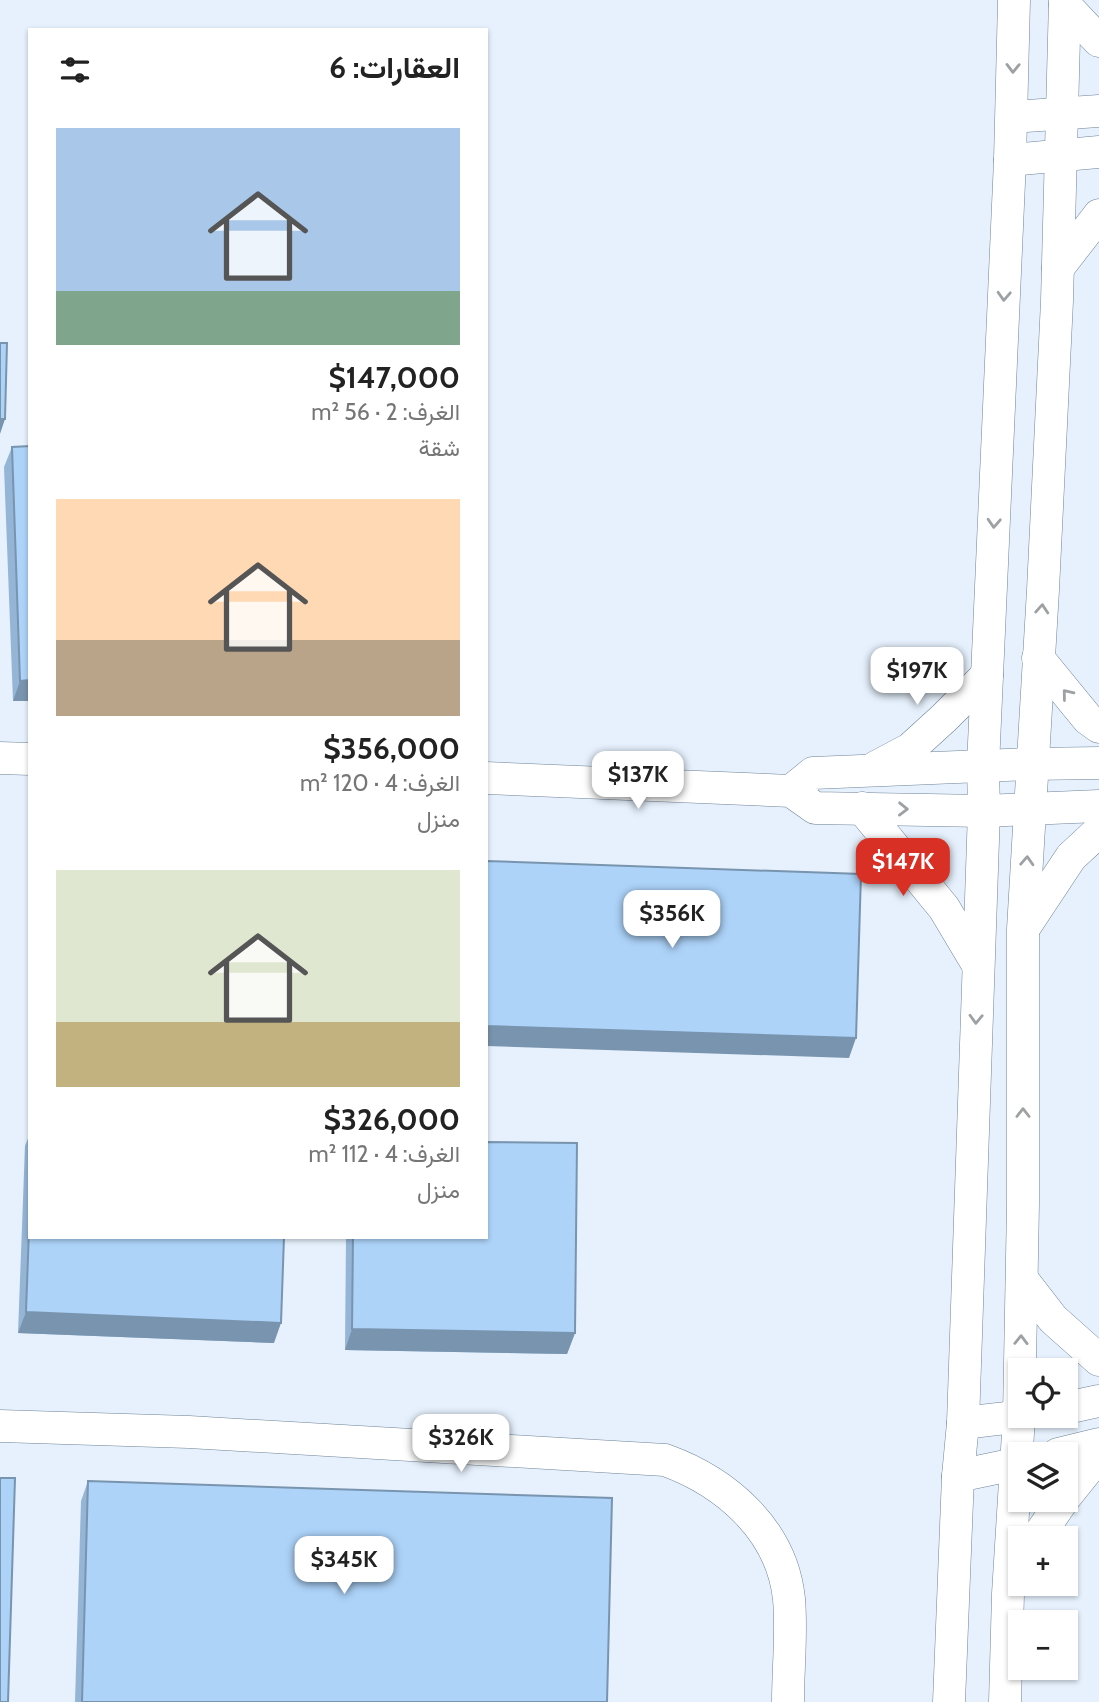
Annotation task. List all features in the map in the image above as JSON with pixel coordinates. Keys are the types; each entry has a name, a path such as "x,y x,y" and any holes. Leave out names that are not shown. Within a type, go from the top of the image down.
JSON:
{"street":[{"path":"949,1702 958,1476 963,1423 984,811 983,766 1012,117 1014,0"},
{"path":"1065,2 1099,41"},
{"path":"1021,1358 1023,929 1058,268 1065,2"},
{"path":"1012,117 1099,111"},
{"path":"1010,160 1099,152"},
{"path":"1058,268 1099,215"},
{"path":"1038,658 1088,719 1099,727"},
{"path":"870,771 910,748 987,675"},
{"path":"0,758 28,759"},
{"path":"791,791 813,773 1031,764 1099,764"},
{"path":"488,778 791,791 816,808 984,811 1099,806"},
{"path":"862,808 944,908 978,965"},
{"path":"1023,929 1071,857 1099,831"},
{"path":"1022,1279 1053,1319 1099,1360"},
{"path":"1078,1405 1099,1401"},
{"path":"963,1423 1008,1418"},
{"path":"0,1426 189,1433 666,1460 712,1481 732,1496 750,1514 775,1554 789,1598 788,1702"},
{"path":"1078,1449 1099,1444"},
{"path":"1078,1481 1099,1455"},
{"path":"958,1476 1008,1466"},
{"path":"1005,1702 1013,1596"}],"shaded area":[{"path":"0,0 1099,0 1099,1702 0,1702"}],"building":[{"path":"0,343 7,343 5,419 0,419"},
{"path":"28,446 28,680 20,681 12,447"},
{"path":"488,861 861,874 856,1038 488,1026"},
{"path":"488,1142 577,1143 575,1333 352,1329 353,1239 488,1239"},
{"path":"29,1239 284,1239 281,1323 26,1312"},
{"path":"0,1478 15,1478 8,1702 0,1702"},
{"path":"88,1481 612,1498 607,1702 82,1702"}]}
